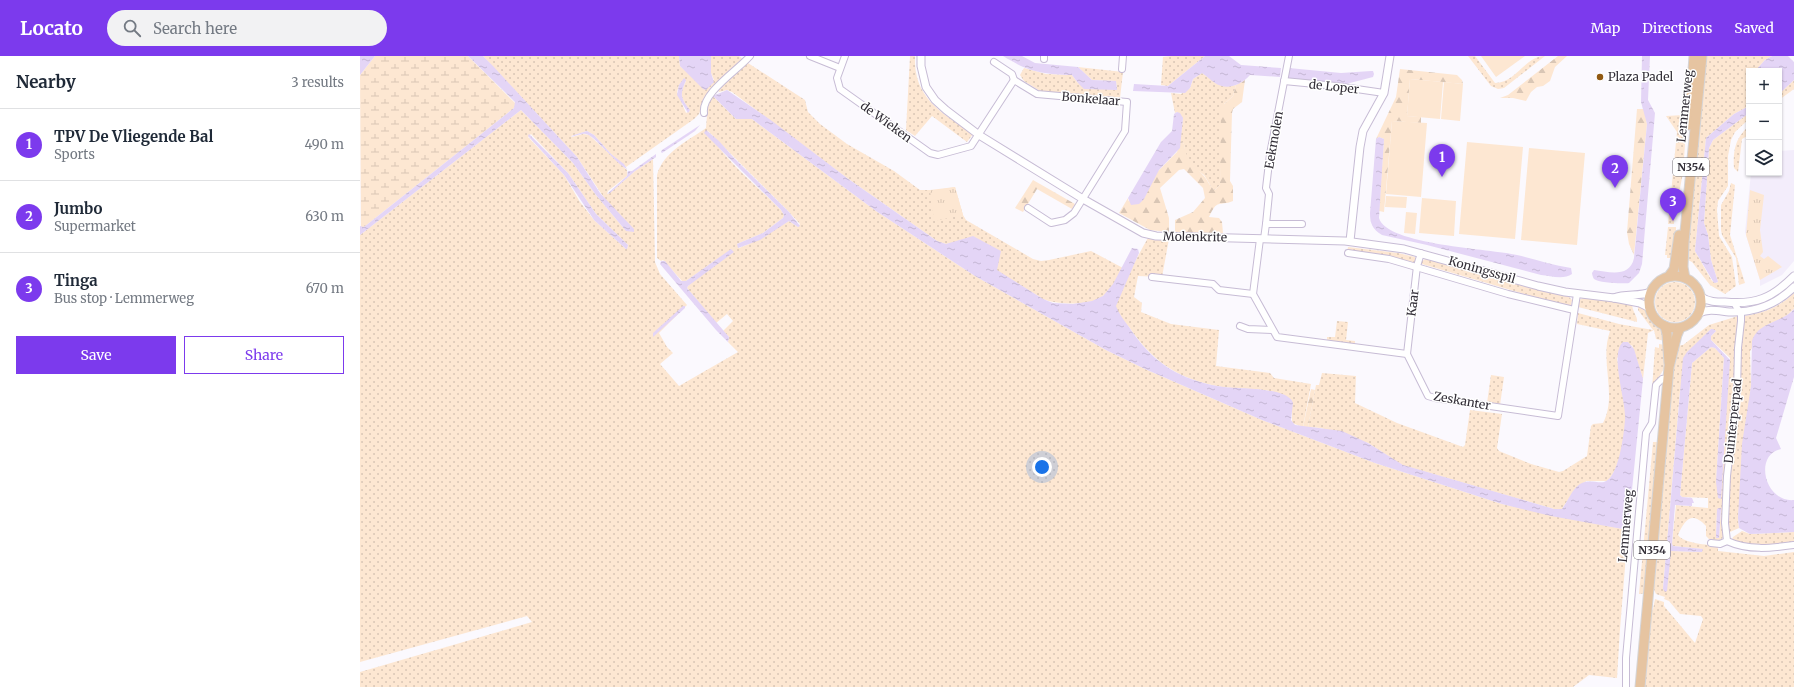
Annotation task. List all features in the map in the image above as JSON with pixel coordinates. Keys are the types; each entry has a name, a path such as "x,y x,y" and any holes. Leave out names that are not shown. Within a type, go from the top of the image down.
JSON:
{"main road":[{"name":"Lemmerweg","path":"1670,276 1674,269 1678,242 1694,56"},
{"name":"Lemmerweg","path":"1685,278 1683,267 1684,242 1702,56"},
{"path":"1670,276 1685,278 1696,286 1701,297 1699,313 1692,322 1680,328 1665,326 1654,318 1649,300 1651,292 1660,281 1670,276"},
{"name":"N354","path":"1665,326 1667,334 1669,367"},
{"name":"N354","path":"1640,687 1669,367 1676,335 1680,328"}],"street":[{"path":"704,113 705,103 712,92 750,56"},
{"path":"810,56 840,68 845,56"},
{"name":"Molenkrite","path":"921,56 923,77 926,87 935,100 946,110 979,135 1083,199 1143,233 1156,236 1350,241"},
{"path":"1122,69 1123,56"},
{"name":"Eekmolen","path":"1262,239 1266,224 1269,194 1266,188 1270,154 1289,56"},
{"path":"1350,241 1363,131 1384,93 1390,56"},
{"path":"979,135 1014,80 1012,74 994,62"},
{"name":"de Wieken","path":"840,68 837,78 840,89 930,153 938,156 971,146 979,135"},
{"name":"Bonkelaar","path":"1014,80 1037,94 1127,102 1125,130 1083,199"},
{"name":"de Loper","path":"1284,82 1384,93"},
{"path":"1028,208 1051,223 1065,220 1074,213 1083,199"},
{"path":"1266,224 1302,224"},
{"path":"1262,239 1253,294 1277,337 1407,354"},
{"name":"Koningsspil","path":"1350,241 1404,249 1538,286 1577,294 1614,298 1640,303 1650,308"},
{"name":"Koningsspil","path":"1348,253 1389,259 1417,266 1501,292 1574,310"},
{"name":"Kaar","path":"1407,354 1417,266 1420,253"},
{"path":"1701,297 1710,301 1734,303 1751,302 1770,295 1781,288 1794,276"},
{"path":"1152,277 1213,284 1219,290 1253,294"},
{"path":"1699,313 1710,310 1739,312 1754,310 1770,304 1794,287"},
{"name":"Koningsspil","path":"1614,298 1620,295 1643,295 1651,292"},
{"name":"Zeskanter","path":"1407,354 1428,396 1558,416 1577,294"},
{"name":"Duinterperpad","path":"1727,541 1725,526 1726,490 1737,392 1738,341 1742,321 1734,303"},
{"path":"1240,326 1272,330"},
{"name":"Lemmerweg","path":"1626,687 1626,658 1646,433 1652,423 1656,385 1662,379 1668,378"},
{"path":"1711,543 1720,544 1727,541 1744,548 1755,549 1794,545"}],"shaded area":[{"path":"1794,150 1794,261 1782,275 1760,286 1760,280 1745,232 1751,176 1782,176 1782,151"}],"green space":[{"path":"375,56 468,56 516,104 514,108 364,227 361,227 360,75"},
{"path":"483,56 679,56 680,66 689,74 714,80 711,73 711,56 739,56 744,60 705,99 699,114 694,119 626,167 611,154 594,135 587,131 571,136 583,134 589,135 627,170 627,176 608,191 607,194 635,171 653,159 655,262 660,274 687,305 659,333 667,347 673,353 660,364 679,386 738,352 728,342 729,337 723,331 733,321 727,314 716,323 687,288 732,249 686,281 682,281 663,260 661,261 657,258 657,175 660,167 670,153 706,128 708,103 713,96 736,119 752,119 876,211 975,276 1106,350 1145,369 1262,420 1375,463 1502,504 1628,530 1617,678 1589,675 1573,687 360,687 360,672 532,622 527,616 360,662 360,235 521,110 573,163 596,195 626,231 577,157","holes":["686,81 682,90 683,99 690,111 686,113 677,92 679,85","707,130 789,212 800,224 798,227 789,221 749,244 739,248 737,244 763,233 783,218 784,215 781,210 722,152","531,134 568,173 596,214 628,245 627,249 594,220 580,202 564,175 528,137"]},
{"path":"910,56 915,56 916,71 924,94 940,111 973,134 967,142 932,116 915,136 906,130"},
{"path":"1205,56 1168,86 1161,85 1163,57"},
{"path":"1468,56 1475,56 1495,83 1509,79 1532,60 1545,56 1504,88 1498,89 1491,86"},
{"path":"1481,56 1525,56 1496,77"},
{"path":"1558,56 1567,56 1555,67 1550,81 1543,86 1537,87 1531,92 1526,101 1513,98 1500,98 1508,95"},
{"path":"1704,56 1772,56 1765,60 1758,68 1746,68 1746,108 1734,114 1706,138 1695,251 1712,281 1716,283 1718,282 1711,260 1708,235 1704,223 1709,148 1713,140 1746,115 1746,122 1735,132 1731,140 1728,156 1728,186 1718,201 1717,210 1719,236 1732,257 1736,286 1725,294 1710,285 1692,262 1686,259"},
{"path":"748,63 805,100 808,112 820,124 847,144 894,171 920,190 937,190 955,187 963,215 966,220 1033,259 1041,261 1091,251 1123,268 1117,279 1103,296 1091,302 1074,304 1049,301 1043,299 951,243 946,244 937,241 847,178 732,92 727,90 719,92 718,90"},
{"path":"1078,67 1123,72 1120,98 1040,91 1024,81 1020,75 1024,68 1046,74 1072,75 1078,83 1117,90 1116,81 1092,80"},
{"path":"1400,69 1457,75 1462,80 1463,84 1410,79 1407,116 1421,117 1421,123 1392,121 1384,212 1379,211 1384,139 1379,137 1376,139 1396,97"},
{"path":"1202,73 1222,84 1231,86 1236,85 1233,96 1224,104 1220,185 1215,190 1212,188 1204,175 1192,166 1185,153 1184,144 1180,141 1183,118 1177,112 1175,113 1171,93 1181,94 1190,88 1193,79"},
{"path":"1410,79 1443,82 1440,119 1407,116"},
{"path":"1245,80 1242,102 1233,109 1232,113 1230,181 1233,186 1233,201 1219,204 1214,207 1209,217 1219,218 1222,222 1223,233 1175,232 1175,220 1193,212 1205,198 1203,188 1184,169 1179,170 1160,188 1169,218 1169,232 1150,230 1119,213 1128,198 1128,201 1177,152 1180,141 1184,144 1190,161 1205,177 1211,187 1215,190 1220,185 1221,107 1233,96 1236,85"},
{"path":"1794,80 1794,89 1782,98 1782,91"},
{"path":"1444,82 1463,84 1460,121 1441,119"},
{"path":"1637,109 1644,109 1647,124 1634,255 1629,244 1627,232"},
{"path":"1685,110 1687,116 1683,173 1677,203 1675,204 1674,224 1668,224 1677,132 1666,116 1684,115"},
{"path":"1392,121 1427,123 1421,197 1386,194"},
{"path":"1746,129 1746,137 1742,139 1738,172 1734,168 1734,156 1738,140"},
{"path":"1467,142 1523,147 1515,239 1459,234"},
{"path":"1529,148 1585,153 1577,245 1521,240"},
{"path":"1033,180 1075,204 1072,209 1037,189 1023,212 1015,208"},
{"path":"1731,183 1735,185 1730,235 1745,283 1739,285 1736,258 1722,235 1721,230 1721,205 1729,191"},
{"path":"955,187 963,215 934,221 930,190"},
{"path":"1750,190 1764,195 1760,230 1763,252 1760,256 1764,259 1768,256 1782,267 1760,280 1746,235"},
{"path":"1386,196 1407,197 1406,208 1385,207"},
{"path":"1422,198 1456,201 1454,236 1419,233"},
{"path":"1406,212 1417,213 1415,234 1404,233"},
{"path":"1668,227 1676,227 1673,258 1667,258 1667,255 1665,255"},
{"path":"1148,238 1169,239 1162,277 1138,276 1134,297 1142,303 1141,312 1171,324 1219,330 1216,366 1270,373 1274,378 1311,384 1303,427 1292,423 1292,401 1286,396 1269,391 1222,387 1193,380 1168,368 1138,339 1119,315 1116,307 1124,284"},
{"path":"1348,247 1398,253 1415,257 1416,260 1413,262 1390,257 1347,252"},
{"path":"1427,258 1524,286 1568,296 1572,300 1571,305 1569,307 1422,264 1422,261"},
{"path":"1675,282 1686,285 1692,291 1695,302 1692,313 1686,319 1675,322 1664,319 1658,313 1655,302 1658,291 1664,285"},
{"path":"1794,293 1794,309 1784,318 1769,324 1750,351 1751,386 1738,518 1739,528 1728,532 1728,490 1741,334 1744,316 1771,309 1789,298"},
{"path":"1583,298 1632,303 1637,322 1578,307 1579,300"},
{"path":"1638,304 1645,308 1653,321 1663,331 1665,341 1656,339 1654,330 1648,333 1643,379 1632,345 1617,358 1626,418 1622,448 1616,468 1612,476 1607,481 1586,481 1575,489 1562,509 1554,509 1402,465 1368,443 1321,428 1308,427 1316,385 1319,385 1322,373 1356,376 1355,403 1397,423 1463,447 1465,445 1470,410 1502,414 1497,448 1499,451 1531,464 1559,472 1563,471 1587,456 1591,426 1593,424 1603,423 1609,401 1606,354 1610,331 1577,324 1578,313 1619,324 1653,330 1638,310"},
{"path":"1738,316 1736,383 1723,537 1720,541 1711,541 1706,536 1706,526 1701,521 1693,518 1686,521 1678,535 1690,542 1718,546 1718,551 1764,556 1794,552 1794,687 1643,687 1650,613 1653,609 1655,599 1664,602 1664,606 1695,643 1703,619 1701,616 1680,614 1669,601 1664,599 1665,597 1656,594 1653,587 1673,371 1677,346 1683,345 1709,325","holes":["1711,329 1716,331 1711,336 1711,340 1730,358 1716,482 1724,358 1715,348 1711,347 1692,363 1680,495 1682,497 1708,498 1708,508 1676,505 1672,544 1673,546 1702,549 1702,552 1671,551 1663,589 1680,391 1698,343","1721,508 1719,538 1716,538 1717,509"]},
{"path":"1337,321 1348,322 1346,340 1355,341 1355,345 1327,342 1327,337 1335,337"},
{"path":"1659,344 1665,345 1665,367 1659,377 1650,417 1655,347 1659,348"},
{"path":"1491,375 1504,377 1500,405 1487,403"},
{"path":"1311,389 1315,390 1308,427 1303,427"},
{"path":"1653,442 1658,442 1644,593 1639,594"},
{"path":"1742,531 1750,534 1794,532 1794,544 1746,546 1732,540 1733,537"}],"water":[{"path":"360,56 375,56 360,75"},
{"path":"468,56 483,56 493,66 577,157 600,193 634,229 634,232 626,231 596,195 573,163 521,110 360,235 360,226 364,227 514,108 515,102"},
{"path":"679,56 711,56 711,73 714,82 706,90 703,89 680,66"},
{"path":"1003,56 1022,56 1035,63 1078,67 1092,80 1116,81 1117,90 1084,89 1072,75 1044,73 1028,69"},
{"path":"1205,56 1229,56 1241,65 1281,68 1280,77 1250,75 1242,82 1234,86 1224,87 1215,83 1202,73 1193,79 1190,88 1185,93 1133,91 1134,84 1168,86"},
{"path":"1642,56 1650,56 1648,100 1655,113 1642,264 1639,273 1629,283 1601,281 1594,278 1592,273 1594,270 1612,272 1624,271 1632,264 1634,258 1647,124 1641,102"},
{"path":"1772,56 1788,56 1794,62 1794,80 1782,91 1782,68 1758,68 1765,60"},
{"path":"1289,68 1341,73 1373,71 1374,74 1373,77 1346,84 1288,78"},
{"path":"684,78 686,80 682,96 684,102 690,110 688,113 677,95 679,85"},
{"path":"727,90 772,121 847,178 937,241 946,244 973,236 1001,251 997,270 1043,299 1053,303 1073,304 1092,301 1103,296 1113,284 1132,248 1138,249 1139,253 1116,306 1136,337 1150,353 1167,367 1176,372 1197,381 1214,385 1273,391 1282,394 1289,398 1293,403 1291,420 1295,425 1342,431 1368,443 1403,465 1554,509 1562,509 1572,492 1580,484 1589,481 1604,482 1609,479 1617,464 1625,420 1618,357 1619,348 1623,342 1628,342 1634,349 1643,379 1628,530 1551,516 1502,504 1375,463 1262,420 1145,369 1106,350 975,276 876,211 752,119 736,119 713,96"},
{"path":"1746,108 1746,115 1713,140 1709,148 1704,223 1708,235 1711,260 1718,282 1714,283 1695,251 1706,138 1734,114"},
{"path":"1177,112 1180,113 1183,118 1180,148 1159,170 1144,199 1139,204 1131,205 1128,198 1161,142 1172,131 1174,114"},
{"path":"700,125 695,131 662,153 661,152 662,150"},
{"path":"706,130 719,141 734,158 789,212 800,226 798,227 789,221 760,240 738,248 737,244 763,233 783,218 784,215 781,210 704,133"},
{"path":"587,131 594,135 611,154 624,164 627,169 590,136 582,134 571,137"},
{"path":"529,134 568,173 596,214 628,245 627,249 594,220 564,175 528,136"},
{"path":"1379,137 1384,139 1379,218 1386,227 1400,234 1419,240 1517,255 1571,268 1572,274 1565,277 1541,275 1379,233 1372,226 1370,213 1376,139"},
{"path":"656,154 656,157 635,171 607,194 627,176 628,171 632,171"},
{"path":"731,249 734,252 687,288 729,337 728,342 660,264 661,261 665,261 681,281 686,281"},
{"path":"683,306 685,306 685,308 653,337 653,333"},
{"path":"1794,309 1794,377 1776,438 1781,449 1772,453 1767,460 1765,469 1766,478 1770,487 1776,494 1784,499 1794,500 1794,532 1750,534 1739,528 1738,518 1742,444 1751,386 1752,341 1759,330 1789,314"},
{"path":"1711,329 1716,331 1711,336 1711,340 1730,360 1721,499 1718,498 1716,482 1724,358 1715,348 1711,347 1692,363 1680,495 1682,497 1692,498 1694,503 1692,503 1692,506 1675,505 1672,544 1673,546 1703,549 1702,552 1671,551 1667,591 1665,592 1663,589 1683,358 1687,352"},
{"path":"1721,508 1719,538 1716,538 1717,509"}],"place":[{"name":"Plaza Padel","path":"1600,77"},
{"name":"TPV De Vliegende Bal","path":"1442,177"},
{"name":"Jumbo","path":"1615,188"},
{"name":"Tinga","path":"1673,221"}]}
